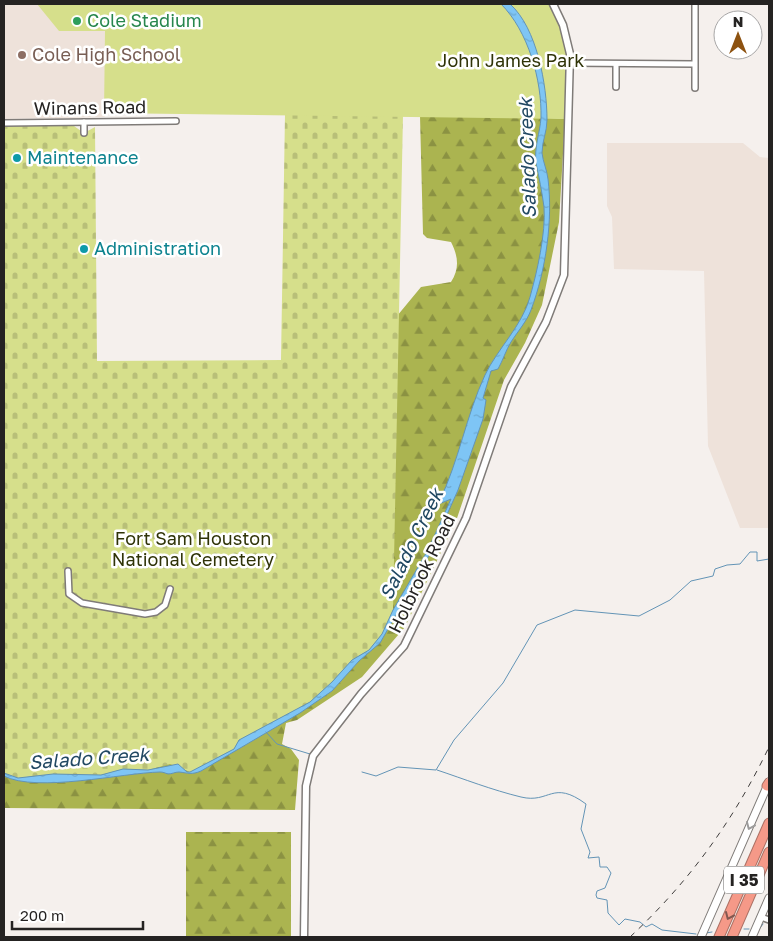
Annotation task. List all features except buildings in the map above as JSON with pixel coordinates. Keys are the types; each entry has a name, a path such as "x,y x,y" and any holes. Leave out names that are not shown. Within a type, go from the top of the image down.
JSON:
{"highway":[{"name":"I 35","path":"719,937 769,823"},
{"name":"I 35","path":"732,937 769,852"}],"main road":[{"path":"701,937 769,784"},
{"path":"752,937 768,900"}],"street":[{"name":"Holbrook Road","path":"304,937 306,786 313,756 360,694 404,646 466,518 511,387 546,322 564,275 569,44 553,4"},
{"path":"695,4 695,88"},
{"path":"569,63 694,64"},
{"path":"616,64 616,88"},
{"name":"Winans Road","path":"4,123 176,121"},
{"path":"84,122 84,133"},
{"path":"68,571 70,594 82,604 150,614 165,605 170,589"},
{"path":"760,917 769,920"}],"shaded area":[{"path":"4,4 105,4 105,117 4,119"},
{"path":"607,143 743,143 760,157 769,158 769,528 740,528 708,446 704,271 614,269 612,217 607,206"}],"green space":[{"name":"John James Park","path":"37,4 552,4 556,10 569,63 565,119 104,113 105,31 59,31"},
{"path":"294,100 565,119 559,222 542,305 525,343 504,380 456,521 405,627 362,677 297,720 286,723 282,744 291,749 299,760 295,810 4,808 4,606 354,368 421,287 451,282 454,277 457,262 451,242 427,238 423,234 420,116"},
{"name":"Fort Sam Houston National Cemetery","path":"285,114 403,115 393,610 382,634 369,650 352,660 310,702 239,740 234,749 190,772 170,764 148,770 123,769 101,775 53,774 18,778 4,773 4,126 74,126 84,133 95,127 97,361 281,360"},
{"path":"186,832 291,832 291,937 186,937"}],"water":[{"path":"501,4 510,4 527,27 539,58 545,90 547,120 542,153 548,179 550,211 547,245 541,278 525,322 509,345 498,369 491,371 483,398 486,400 483,419 458,490 424,566 380,643 359,661 332,691 300,713 201,771 190,773 178,772 168,774 163,772 144,773 80,781 37,783 19,781 4,776 4,773 18,778 53,774 101,775 123,769 148,770 178,764 187,772 190,772 234,749 239,740 310,702 352,660 369,650 382,634 393,610 428,550 451,499 439,504 485,375 526,308 533,287 540,252 544,229 544,207 536,163 536,146 541,118 539,88 532,57 526,42 511,15"}],"waterway":[{"path":"362,772 376,776 398,767 436,770 454,740 503,683 537,625 575,610 639,616 670,600 691,581 713,576 715,569 727,565 740,564 750,552 757,552 757,561 769,559"},
{"path":"266,732 277,744 310,754"},
{"path":"437,770 521,797 539,798 558,793 566,793 575,797 586,804 581,829 590,852 588,858 599,857 600,867 607,867 611,873 605,888 597,891 596,895 597,898 607,900 608,913 619,925 625,919 640,922 646,927 652,924 662,930 696,934"},
{"path":"760,928 763,924"},
{"path":"744,929 749,929"},
{"path":"706,933 712,932"}],"railway":[{"path":"630,937 672,894 709,849 741,800 769,747"}],"place":[{"name":"Cole Stadium","path":"77,21"},
{"name":"Cole High School","path":"22,55"},
{"name":"Maintenance","path":"17,158"},
{"name":"Administration","path":"84,249"}],"water label":[{"name":"Salado Creek","path":"527,158"},
{"name":"Salado Creek","path":"411,544"},
{"name":"Salado Creek","path":"89,758"}]}
